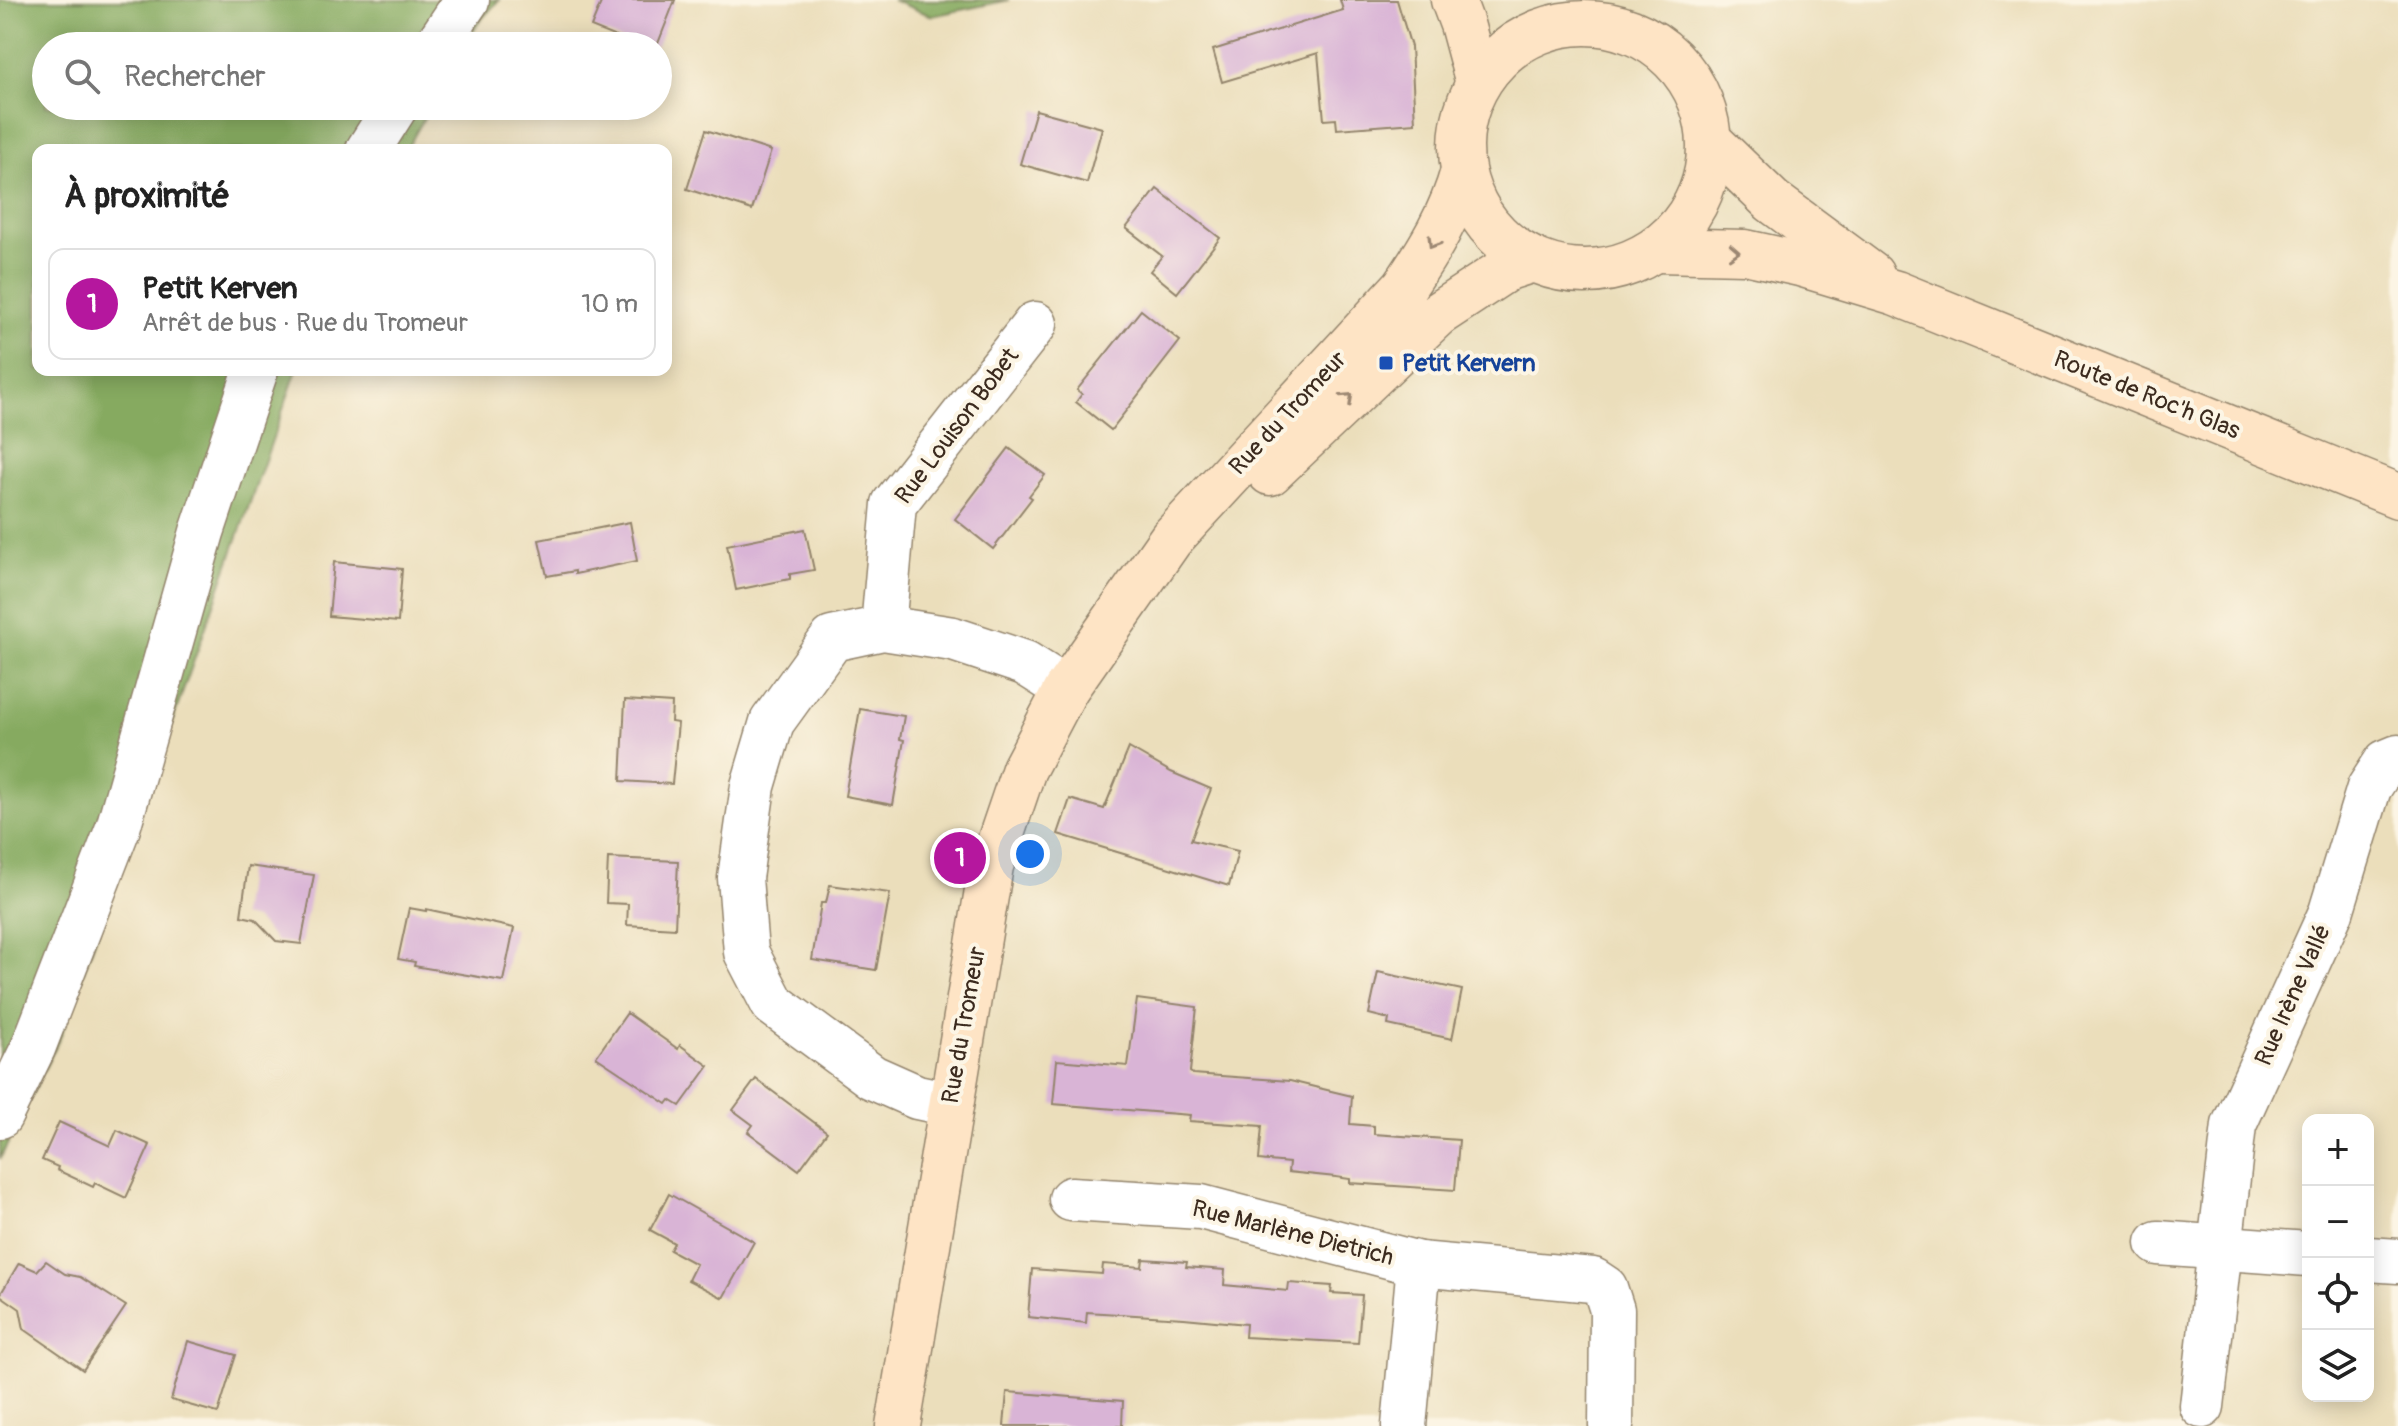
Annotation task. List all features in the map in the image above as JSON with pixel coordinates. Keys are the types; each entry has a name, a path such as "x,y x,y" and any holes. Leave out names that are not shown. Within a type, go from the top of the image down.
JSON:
{"main road":[{"path":"1453,0 1478,83"},
{"path":"1529,0 1574,23"},
{"path":"1574,23 1607,25 1639,34 1667,53 1689,78 1704,108 1710,141 1707,173 1697,202 1679,229 1656,250 1617,267 1574,271 1533,260 1495,233 1470,193 1463,171 1461,141 1466,111 1478,83 1496,60 1519,42 1545,29 1574,23"},
{"name":"Route de Roc'h Glas","path":"1710,141 1772,201 1896,293"},
{"name":"Rue du Tromeur","path":"898,1426 991,866 1024,769 1066,689 1171,539 1404,287 1436,240 1456,196 1463,171"},
{"name":"Route de Roc'h Glas","path":"1656,250 1745,252 1800,264 1896,293 2398,496"},
{"name":"Rue du Tromeur","path":"1095,646 1291,452 1438,314 1508,268 1533,260"}],"street":[{"path":"445,32 467,0"},
{"path":"372,144 387,120"},
{"name":"Rue Louison Bobet","path":"883,628 894,504 1035,324"},
{"path":"0,1116 33,1048 118,828 202,532 254,376"},
{"path":"950,1104 917,1097 872,1077 773,1004 746,952 740,878 753,786 772,722 832,639 883,628 953,639 1025,663 1066,689"},
{"name":"Rue Irène Vallé","path":"2202,1406 2234,1125 2331,912 2369,788 2386,762 2398,757"},
{"name":"Rue Marlène Dietrich","path":"1071,1199 1201,1207 1419,1264 1593,1280 1605,1288 1612,1310 1611,1426"},
{"path":"2158,1243 2302,1254"},
{"path":"2374,1259 2398,1261"},
{"name":"Rue Marlène Dietrich","path":"1404,1426 1419,1264"}],"green space":[{"path":"0,0 499,0 473,32 32,32 32,120 423,120 409,144 32,144 32,376 295,376 61,1035 0,1159"},
{"path":"892,0 1009,0 932,16"}],"building":[{"path":"602,0 675,0 662,32 603,32 591,27"},
{"path":"1340,0 1397,0 1411,47 1415,123 1337,129 1336,119 1324,120 1318,53 1222,82 1213,50 1343,10"},
{"path":"1036,110 1102,128 1087,183 1020,164"},
{"path":"706,130 771,151 752,210 687,189"},
{"path":"1157,189 1220,238 1177,293 1150,271 1162,256 1126,228"},
{"path":"1141,310 1180,341 1111,430 1076,402 1082,394 1077,390"},
{"path":"1009,448 1045,475 1029,496 1032,498 993,549 955,519"},
{"path":"630,522 637,561 575,574 575,571 547,576 539,540"},
{"path":"805,529 814,570 790,574 790,579 736,590 727,545"},
{"path":"334,562 402,569 398,622 329,616"},
{"path":"625,700 672,703 671,722 678,723 672,784 621,781"},
{"path":"860,709 904,716 900,739 904,740 893,805 845,796"},
{"path":"1129,748 1171,772 1211,789 1191,840 1238,851 1229,886 1058,834 1070,799 1104,809"},
{"path":"608,858 678,861 675,928 627,925 628,904 606,903"},
{"path":"248,866 314,875 301,944 276,941 255,919 241,916"},
{"path":"830,885 890,893 876,970 812,960 821,903 826,903"},
{"path":"409,908 514,928 503,981 414,966 415,962 398,959"},
{"path":"1378,972 1462,990 1452,1039 1388,1025 1389,1019 1369,1014"},
{"path":"1137,999 1197,1007 1190,1072 1193,1074 1290,1081 1352,1096 1350,1124 1374,1126 1374,1134 1459,1140 1455,1190 1350,1183 1350,1179 1288,1172 1289,1163 1259,1160 1262,1126 1189,1121 1190,1115 1053,1104 1057,1060 1128,1066"},
{"path":"627,1013 678,1049 680,1045 709,1066 680,1106 670,1100 667,1104 596,1057"},
{"path":"756,1079 827,1132 799,1170 748,1132 753,1125 733,1110"},
{"path":"59,1122 110,1146 117,1130 150,1145 126,1198 95,1183 93,1187 42,1160"},
{"path":"669,1194 754,1242 723,1298 688,1280 696,1264 670,1250 674,1243 650,1230"},
{"path":"1143,1259 1187,1262 1186,1267 1225,1270 1224,1285 1288,1291 1289,1283 1332,1286 1331,1293 1362,1295 1358,1343 1245,1337 1246,1324 1184,1318 1087,1312 1086,1323 1028,1317 1032,1269 1102,1274 1103,1264 1142,1267"},
{"path":"46,1261 65,1274 80,1277 126,1306 83,1370 24,1329 20,1309 0,1295 19,1263 37,1271"},
{"path":"188,1341 236,1355 218,1413 171,1400"},
{"path":"1007,1392 1123,1401 1122,1426 1004,1426"}],"place":[{"name":"Petit Kervern","path":"1386,363"},
{"name":"Petit Kerven","path":"960,858"}]}
